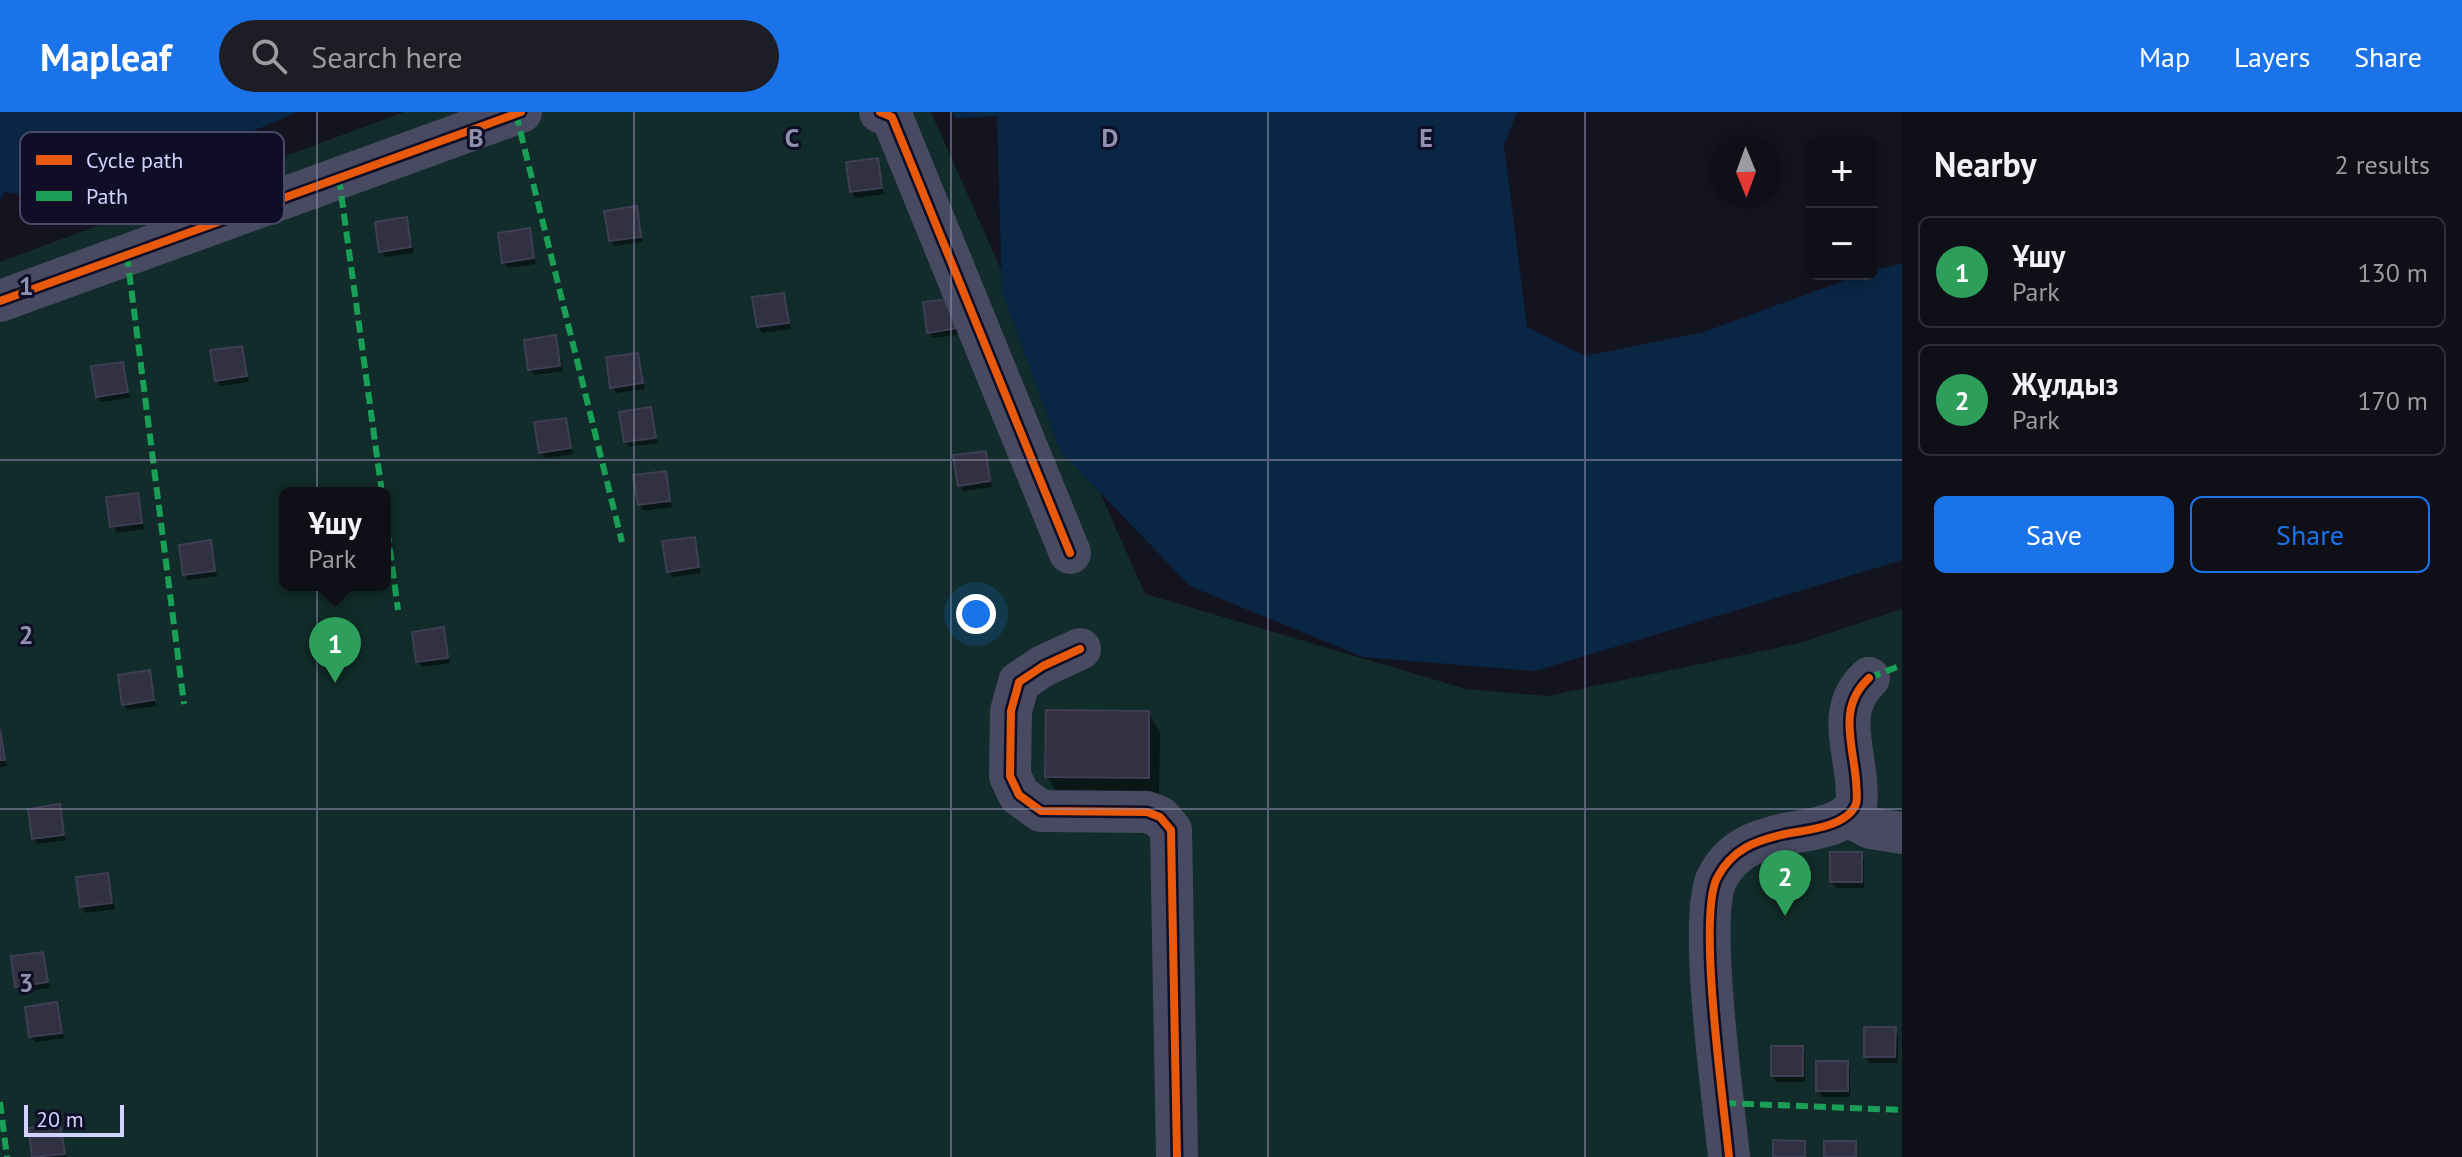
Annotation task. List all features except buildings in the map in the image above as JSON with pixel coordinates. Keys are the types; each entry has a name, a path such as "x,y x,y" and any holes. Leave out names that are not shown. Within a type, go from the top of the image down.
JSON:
{"street":[{"path":"284,198 521,112"},
{"path":"880,112 892,117 1070,553"},
{"path":"0,301 212,224"},
{"path":"1080,649 1043,666 1019,682 1011,711 1010,776 1019,795 1041,811 1147,812 1160,817 1171,830 1177,1157"},
{"path":"1729,1157 1711,958 1711,913 1716,880 1737,850 1829,825 1847,816 1856,804 1849,711 1853,693 1869,678"},
{"path":"1847,816 1871,828 1902,833"}],"green space":[{"path":"404,112 931,112 1145,594 1466,689 1547,696 1800,643 1902,609 1902,1157 0,1157 0,262 102,224 284,224 284,157"}],"water":[{"path":"0,112 297,112 251,132 20,132 20,194 4,192 0,201"},
{"path":"953,112 1517,112 1504,145 1527,327 1585,356 1704,332 1846,280 1878,280 1878,269 1902,264 1902,560 1535,671 1363,657 1190,586 1060,451 1002,292 997,116 955,118"}],"marked path":[{"path":"516,114 622,542"},
{"path":"339,178 381,487"},
{"path":"127,255 184,704"},
{"path":"391,558 398,610"},
{"path":"1869,678 1902,665"},
{"path":"0,1102 7,1157"},
{"path":"1724,1103 1902,1110"}],"cycle path":[{"path":"284,198 521,112"},
{"path":"880,112 892,117 1070,553"},
{"path":"0,301 212,224"},
{"path":"1080,649 1043,666 1019,682 1011,711 1010,776 1019,795 1041,811 1147,812 1160,817 1171,830 1177,1157"},
{"path":"1729,1157 1711,970 1712,899 1717,878 1737,853 1754,843 1835,823 1851,812 1857,795 1850,712 1859,689 1869,678"}],"place":[{"name":"Ұшу","path":"335,683"},
{"name":"Жұлдыз","path":"1785,916"}]}
